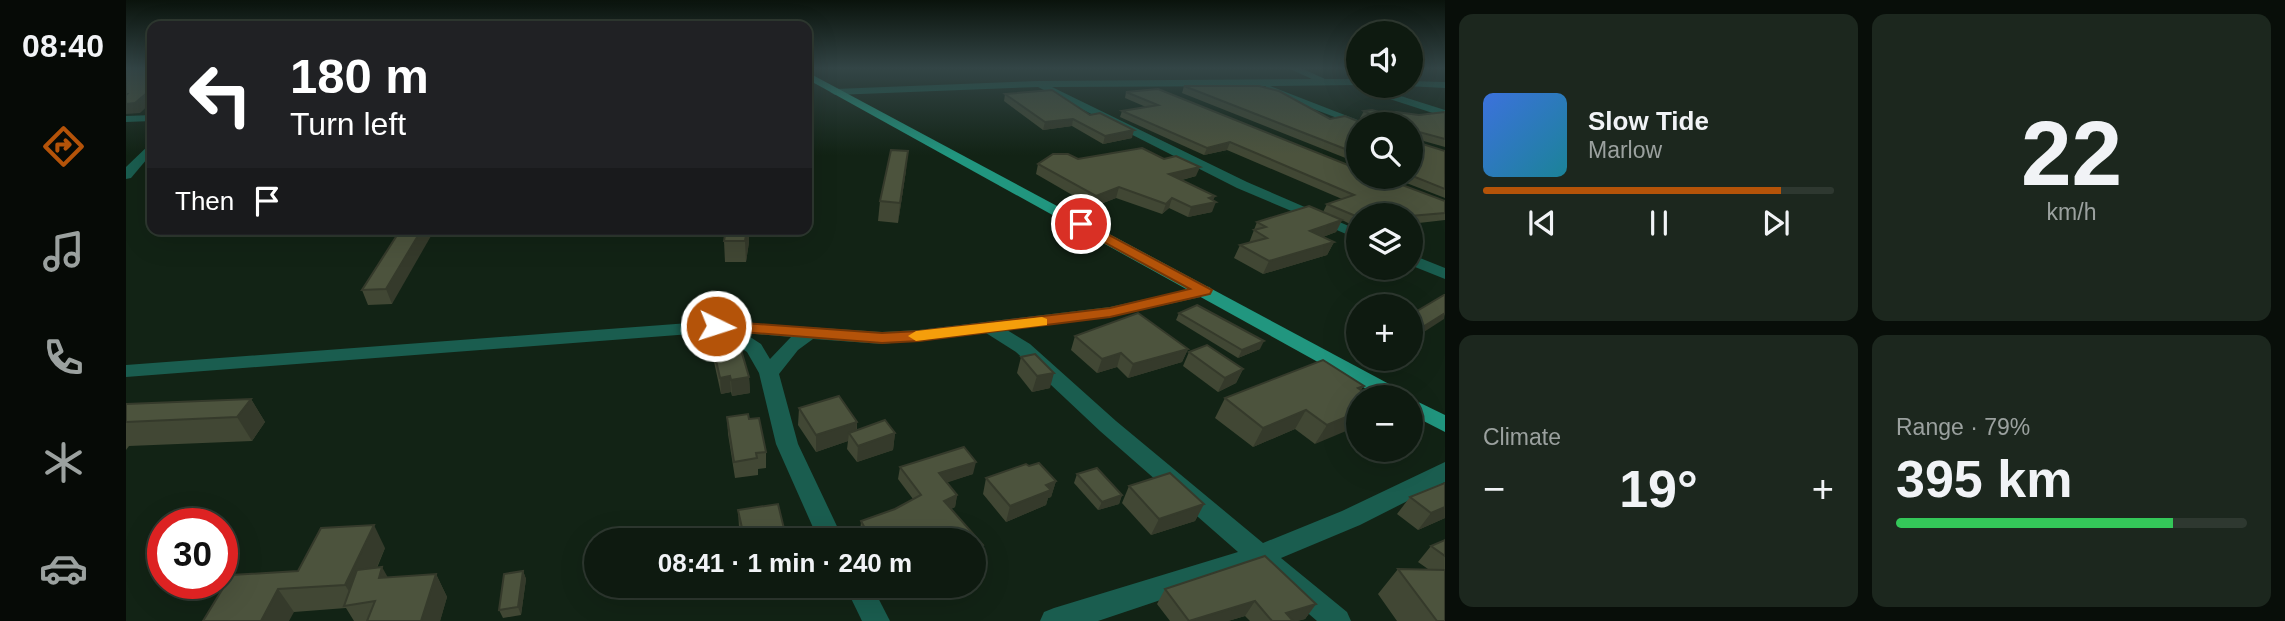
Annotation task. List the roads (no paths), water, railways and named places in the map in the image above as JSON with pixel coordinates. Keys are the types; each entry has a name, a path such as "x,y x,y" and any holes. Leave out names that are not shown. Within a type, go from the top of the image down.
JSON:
{"main road":[{"path":"844,97 1375,385"},
{"path":"1423,412 1445,424"}],"street":[{"path":"1064,97 1242,185 1346,230"},
{"path":"1294,97 1346,117"},
{"path":"1398,98 1445,114"},
{"path":"126,119 147,118"},
{"path":"126,175 147,152"},
{"path":"1423,265 1445,274"},
{"path":"126,372 716,326 882,338 1110,312 1204,290"},
{"path":"716,326 754,348 769,373 787,444 826,528"},
{"path":"989,327 1023,348 1337,621"},
{"path":"769,373 780,357 810,332"},
{"path":"1054,621 1138,597 1260,556 1343,522 1445,471"},
{"path":"864,598 876,621"}]}
